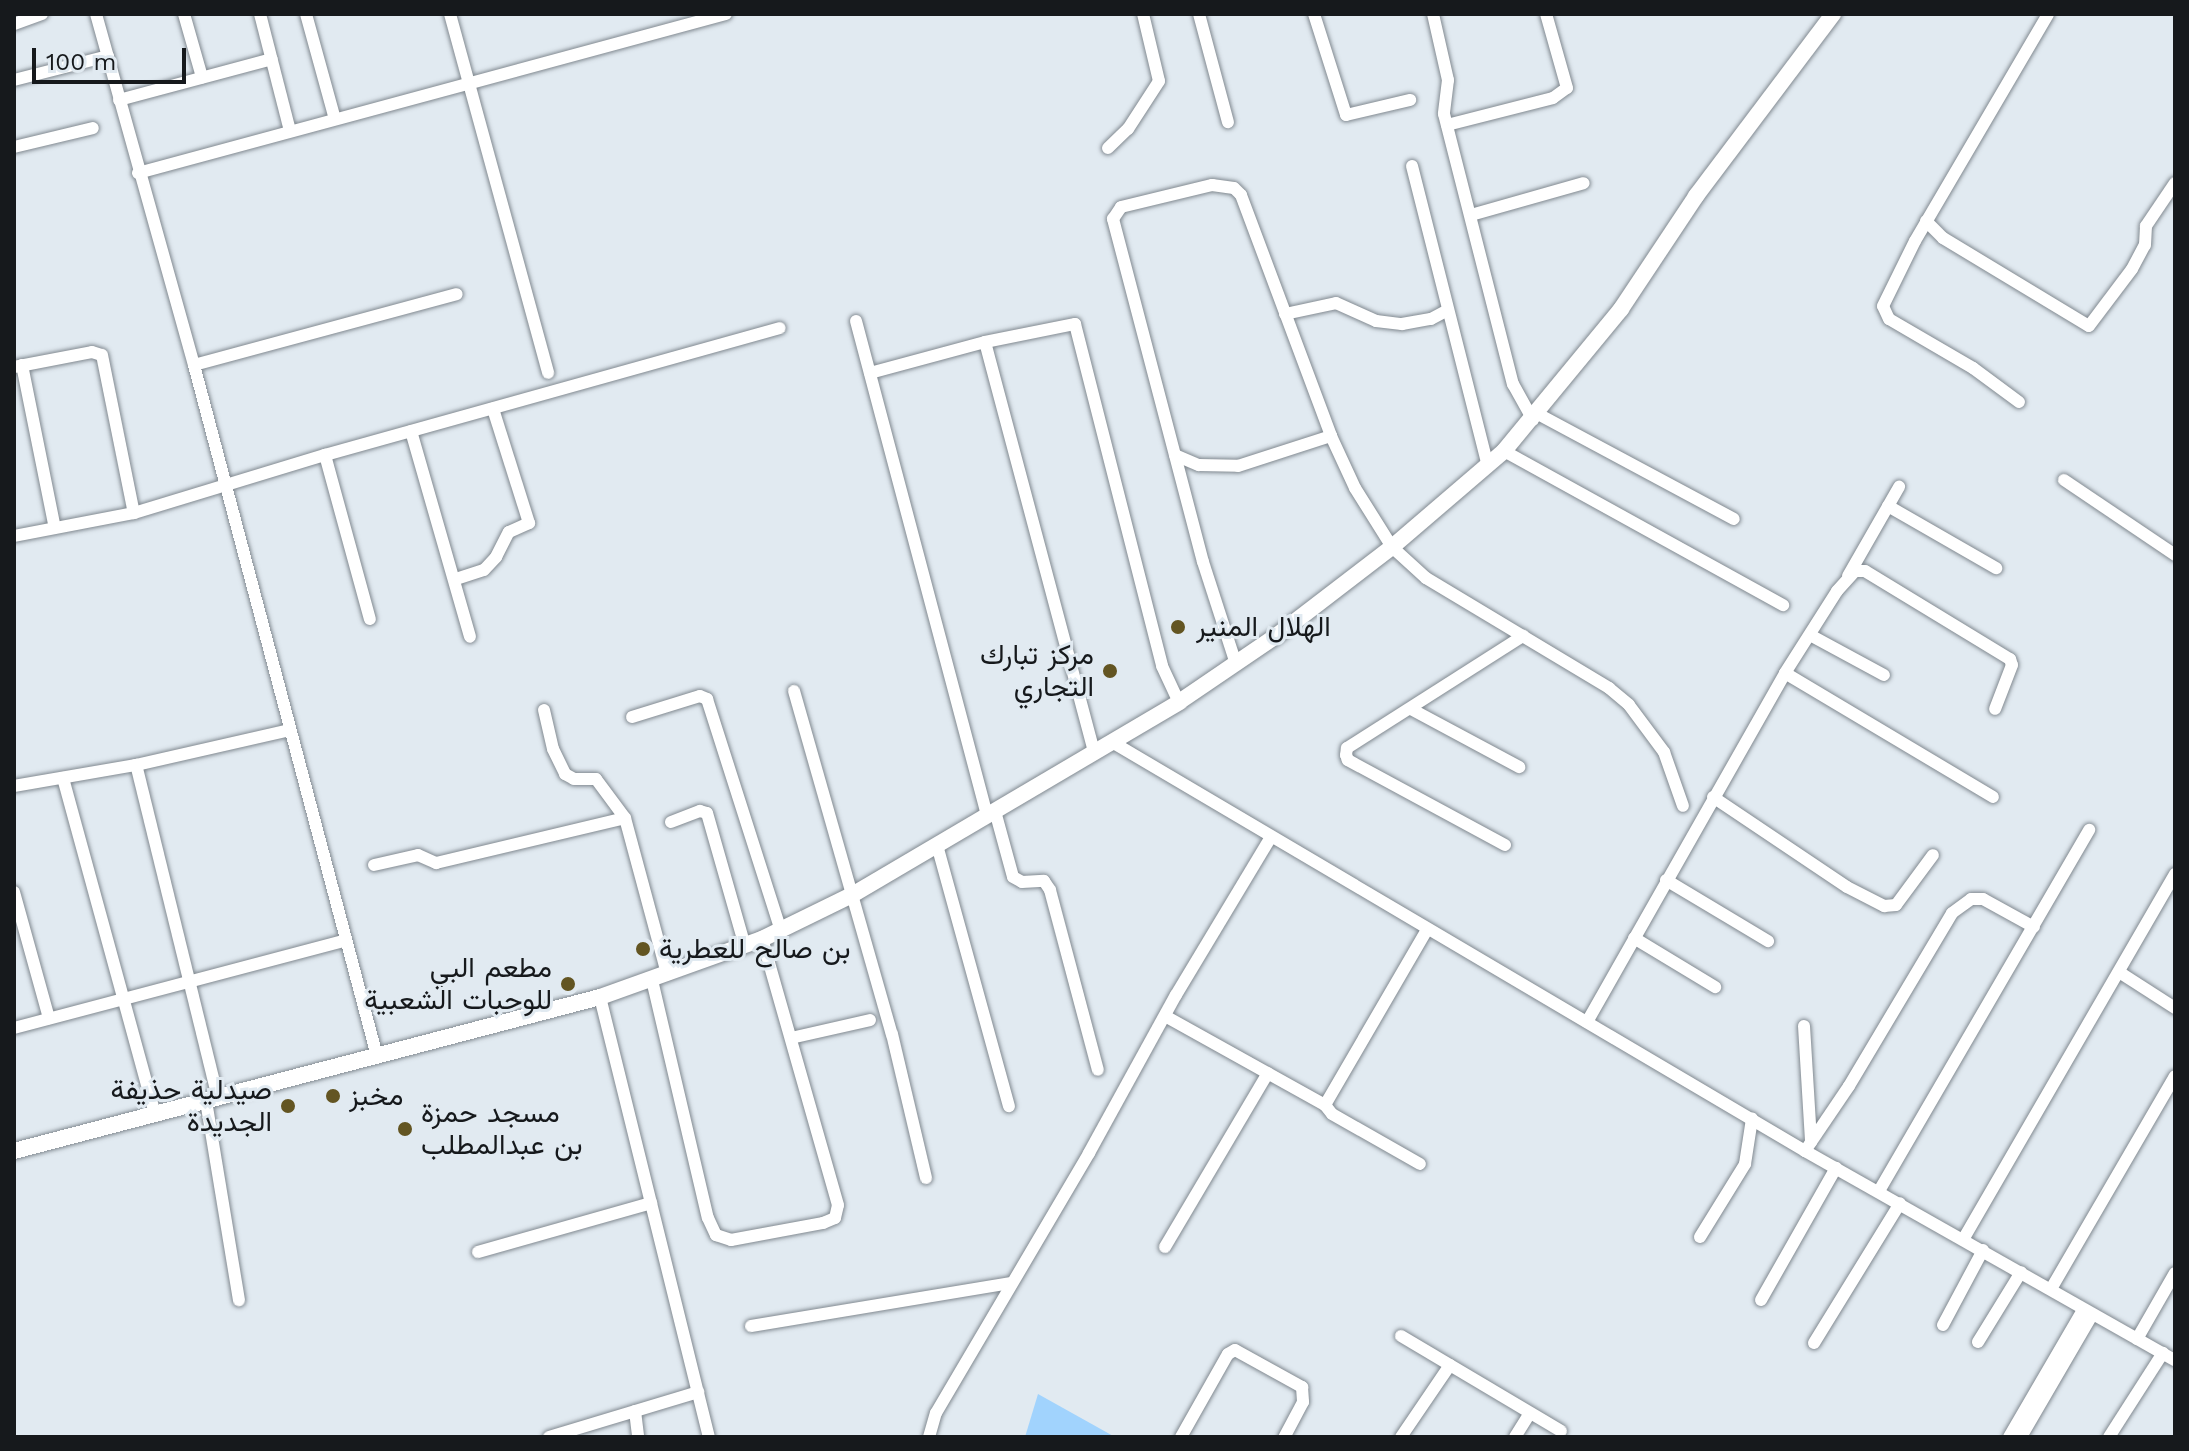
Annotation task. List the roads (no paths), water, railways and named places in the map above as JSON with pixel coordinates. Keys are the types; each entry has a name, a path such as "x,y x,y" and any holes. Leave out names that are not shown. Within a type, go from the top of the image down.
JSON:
{"main road":[{"path":"14,1151 600,997 745,946 852,895 1179,702 1236,664 1392,547 1504,451 1536,417 1621,309 1696,196 1833,14"}],"street":[{"path":"14,24 42,14"},
{"path":"96,14 194,365 377,1056"},
{"path":"184,14 202,77"},
{"path":"260,14 290,131"},
{"path":"306,14 335,119"},
{"path":"450,14 548,373"},
{"path":"674,14 677,28"},
{"path":"138,173 726,14"},
{"path":"1108,148 1128,129 1159,81 1143,14"},
{"path":"1199,14 1228,122"},
{"path":"1314,14 1346,115 1410,100"},
{"path":"1433,14 1448,80 1443,106 1447,125 1513,384 1536,417 1734,519"},
{"path":"1447,125 1553,98 1567,88 1546,14"},
{"path":"2019,402 1973,368 1886,316 1884,300 1926,221 2048,14"},
{"path":"14,80 108,56"},
{"path":"119,100 272,59"},
{"path":"14,147 93,128"},
{"path":"1412,166 1446,311 1488,466"},
{"path":"1471,215 1584,183"},
{"path":"1926,221 1943,238 2089,326 2102,314 2132,269 2145,245 2146,226 2175,183"},
{"path":"1236,664 1203,562 1114,229 1116,210 1202,186 1234,188 1241,195 1331,436 1355,488 1392,547 1426,578 1609,688 1629,705 1664,752 1683,806"},
{"path":"194,365 457,294"},
{"path":"1285,314 1316,304 1343,303 1376,321 1402,324 1431,319 1446,311"},
{"path":"856,321 991,813 1013,877 1020,882 1044,881 1050,890 1098,1070"},
{"path":"870,373 985,342 1075,324 1162,666 1179,702"},
{"path":"14,536 134,513 325,455 780,328"},
{"path":"985,342 1094,752"},
{"path":"55,528 18,366 92,352 102,355 134,513"},
{"path":"456,579 484,570 496,557 509,532 529,523 493,409"},
{"path":"411,431 456,579 470,637"},
{"path":"1175,455 1199,465 1238,466 1331,436"},
{"path":"1504,451 1783,605"},
{"path":"325,455 370,619"},
{"path":"2064,480 2175,555"},
{"path":"1587,1022 1785,673 1847,579 1899,487"},
{"path":"1888,506 1996,568"},
{"path":"1847,579 1858,570 1865,571 2010,659 2012,665 1995,709"},
{"path":"1810,635 1884,675"},
{"path":"1505,845 1472,831 1346,757 1347,748 1523,636"},
{"path":"1785,673 1993,797"},
{"path":"794,691 892,1034 926,1178"},
{"path":"632,717 700,696 707,699 781,931"},
{"path":"1411,709 1519,767"},
{"path":"544,710 553,749 565,774 574,779 596,779 625,818 708,1218 716,1235 731,1240 835,1218 838,1205 762,939"},
{"path":"14,786 136,765 290,730"},
{"path":"1112,742 1427,930 1752,1119 1808,1147 1836,1168 2175,1360"},
{"path":"136,765 212,1100 239,1300"},
{"path":"63,778 155,1114"},
{"path":"1713,797 1847,887 1884,906 1896,905 1933,855"},
{"path":"671,822 700,811 707,813 745,946"},
{"path":"374,865 418,855 436,863 625,818"},
{"path":"1879,1191 2089,830"},
{"path":"929,1437 936,1413 1271,837"},
{"path":"937,845 1009,1106"},
{"path":"1964,1238 2175,874"},
{"path":"1666,880 1768,941"},
{"path":"14,892 49,1018"},
{"path":"1808,1147 1849,1086 1917,968 1960,905 1971,899 1983,899 2034,927"},
{"path":"1325,1105 1427,930"},
{"path":"1634,938 1715,987"},
{"path":"14,1028 346,940"},
{"path":"2119,972 2175,1008"},
{"path":"600,997 709,1437"},
{"path":"1165,1016 1325,1105 1332,1114 1420,1164"},
{"path":"791,1038 870,1020"},
{"path":"1804,1026 1808,1147"},
{"path":"1165,1247 1268,1073"},
{"path":"2051,1289 2175,1076"},
{"path":"1700,1237 1745,1164 1752,1119"},
{"path":"1761,1300 1836,1168"},
{"path":"478,1252 651,1203"},
{"path":"1814,1343 1900,1203"},
{"path":"1943,1325 1983,1250"},
{"path":"1978,1342 2021,1272"},
{"path":"2137,1339 2175,1273"},
{"path":"751,1326 1011,1283"},
{"path":"2009,1437 2087,1312"},
{"path":"2021,1437 2087,1312"},
{"path":"1401,1336 1561,1431"},
{"path":"1181,1437 1228,1354 1235,1350 1302,1387 1303,1402 1284,1437"},
{"path":"2109,1437 2163,1353"},
{"path":"1401,1437 1450,1365"},
{"path":"549,1437 564,1435 698,1392"},
{"path":"635,1411 638,1437"},
{"path":"1515,1437 1530,1413"}],"place":[{"name":"الهلال المنير","path":"1178,627"},
{"name":"مركز تبارك التجاري","path":"1110,671"},
{"name":"بن صالح للعطرية","path":"643,949"},
{"name":"مطعم البي للوحبات الشعبية","path":"568,984"},
{"name":"مخبز","path":"333,1096"},
{"name":"صيدلية حذيفة الجديدة","path":"288,1106"},
{"name":"مسجد حمزة بن عبدالمطلب","path":"405,1129"}]}
